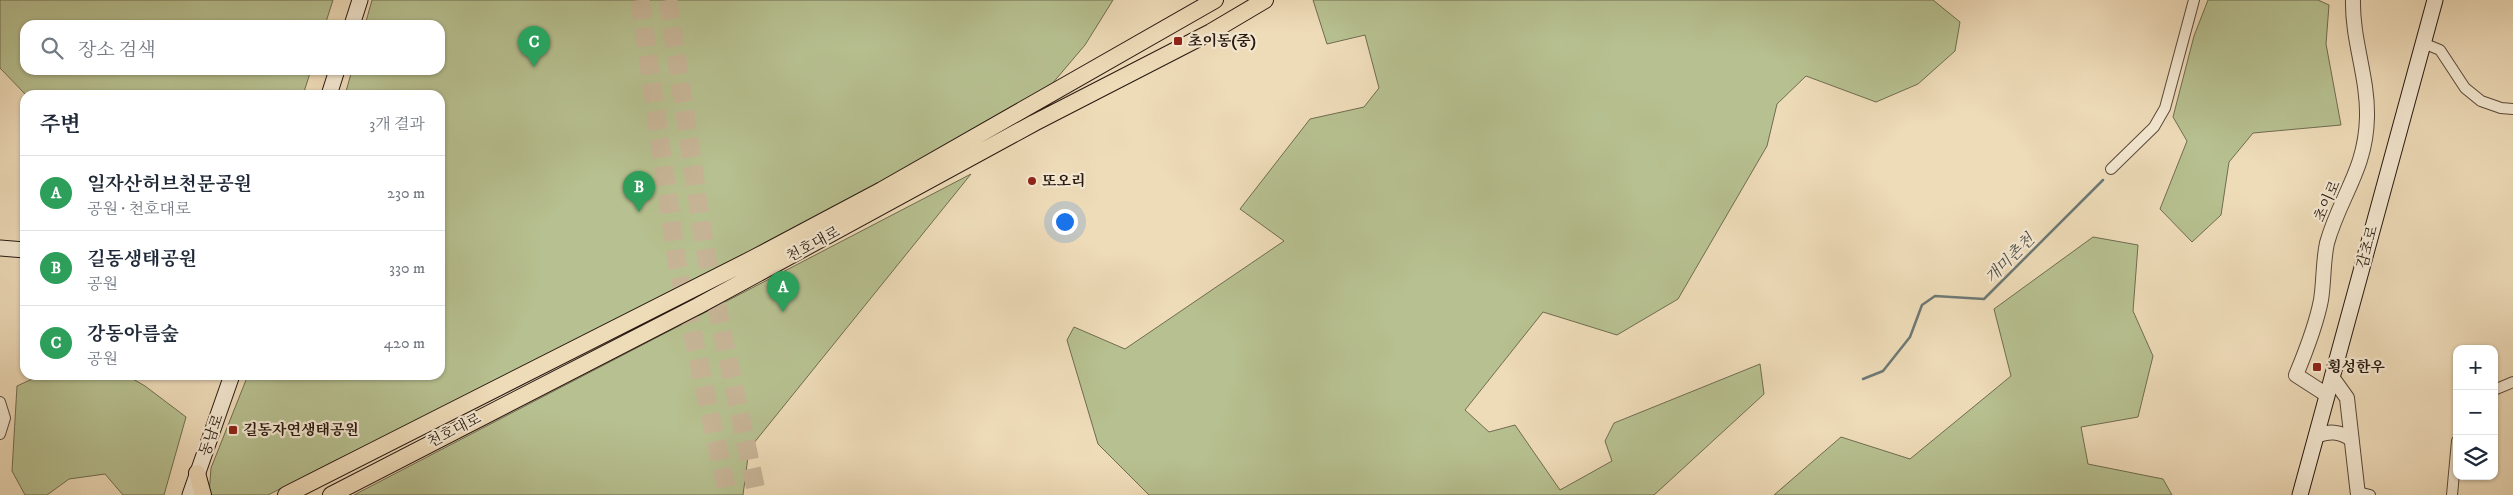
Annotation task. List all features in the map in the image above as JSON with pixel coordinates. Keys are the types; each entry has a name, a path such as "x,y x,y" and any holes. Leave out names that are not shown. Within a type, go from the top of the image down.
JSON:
{"main road":[{"path":"354,20 360,0"},
{"name":"천호대로","path":"286,495 754,258 882,190 1215,0"},
{"name":"천호대로","path":"331,495 707,301 1034,123 1214,30 1265,0"},
{"name":"감초로","path":"2300,495 2435,0"},
{"path":"330,90 335,75"},
{"path":"0,248 20,250"},
{"name":"동남로","path":"190,495 230,380"},
{"path":"197,473 204,495"}],"street":[{"path":"2111,170 2154,126 2165,108 2194,0"},
{"name":"초이로","path":"2328,395 2296,375 2317,316 2331,229 2354,179 2365,145 2367,96 2355,36 2353,0"},
{"path":"2423,43 2440,50 2466,88 2481,101 2501,108 2513,109"},
{"path":"2332,377 2347,398 2351,439 2362,494"},
{"path":"2498,388 2513,382"},
{"path":"0,402 5,418 0,434"},
{"path":"2316,436 2327,432 2337,433 2351,439"},
{"path":"2452,495 2453,480"}],"green space":[{"path":"0,0 333,0 327,20 20,20 20,75 309,75 305,90 21,90 0,68"},
{"path":"372,0 1113,0 1085,45 1029,111 693,290 334,461 268,495 209,495 211,468 246,380 445,380 445,90 346,90 351,75 445,75 445,20 366,20"},
{"path":"1313,0 1933,0 1960,22 1955,51 1918,84 1876,102 1806,76 1777,104 1767,146 1678,299 1617,335 1543,312 1465,410 1489,432 1515,425 1560,490 1612,461 1605,441 1614,423 1760,364 1764,394 1654,495 1149,495 1098,444 1067,340 1074,327 1125,349 1284,241 1240,209 1310,119 1364,107 1379,88 1365,35 1327,44"},
{"path":"2208,0 2318,0 2329,5 2326,44 2341,125 2253,133 2229,162 2221,215 2192,242 2160,209 2187,141 2173,117 2194,36"},
{"path":"971,174 749,449 743,495 354,495"},
{"path":"2093,237 2138,245 2133,311 2153,356 2138,417 2081,427 2088,464 2163,479 2172,495 1774,495 1841,437 1910,459 2011,376 1994,309"},
{"path":"30,380 135,380 145,386 186,417 164,495 123,495 105,474 69,479 47,495 25,495 12,471 17,386"}],"waterway":[{"name":"개미촌천","path":"1863,379 1883,371 1910,337 1922,305 1935,296 1984,299 2103,180"}],"tunnel":[{"path":"640,0 677,263 728,495"},
{"path":"668,0 706,255 757,495"}],"place":[{"name":"초이동(중)","path":"1178,41"},
{"name":"강동아름숲","path":"534,67"},
{"name":"또오리","path":"1032,181"},
{"name":"길동생태공원","path":"639,212"},
{"name":"일자산허브천문공원","path":"783,312"},
{"name":"횡성한우","path":"2317,367"},
{"name":"길동자연생태공원","path":"233,430"}]}
